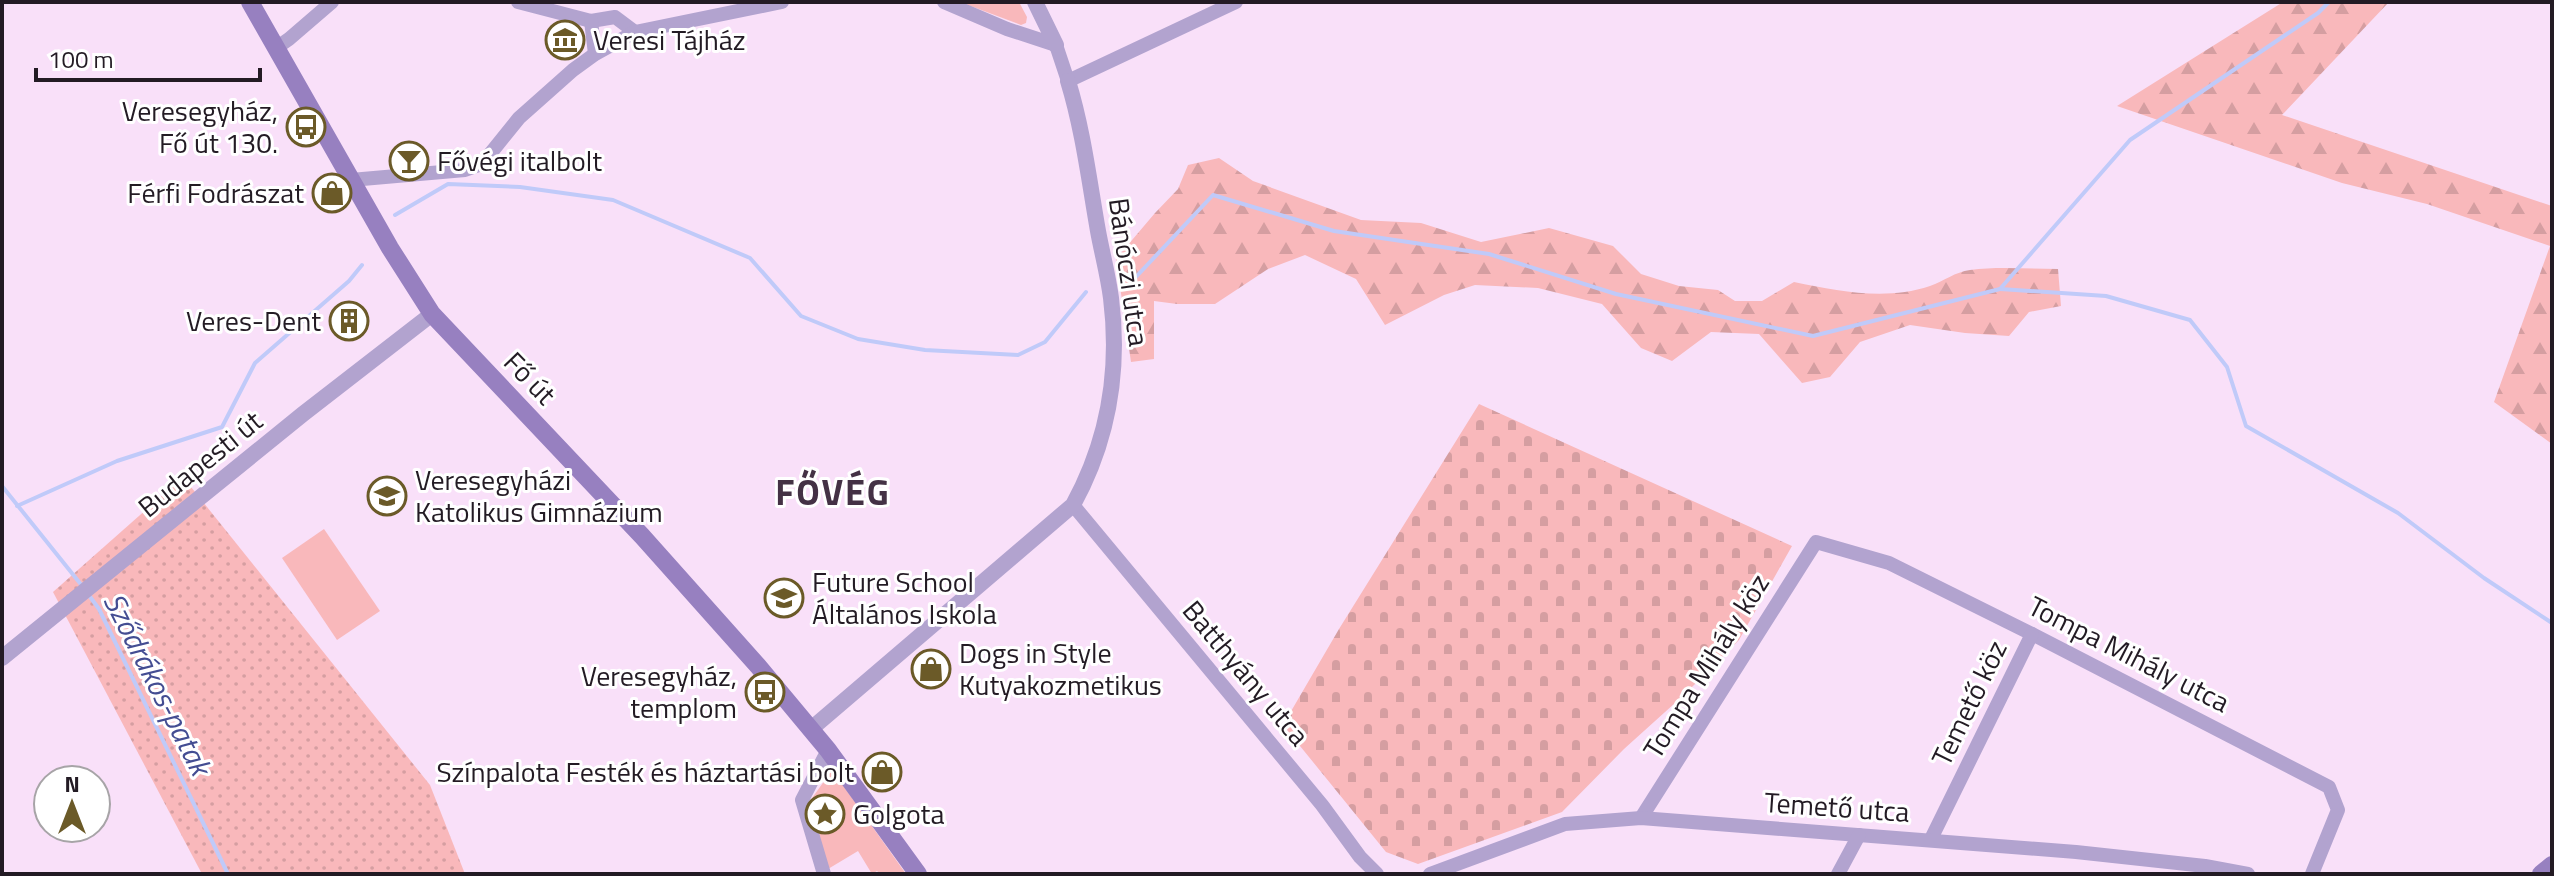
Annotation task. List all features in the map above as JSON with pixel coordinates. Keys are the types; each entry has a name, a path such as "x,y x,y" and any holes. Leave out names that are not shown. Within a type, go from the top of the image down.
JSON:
{"main road":[{"name":"Fő út","path":"250,2 351,180 432,314 642,536 811,729 918,874"},
{"path":"2541,874 2552,865"}],"street":[{"path":"276,48 332,2"},
{"path":"518,2 591,21 617,9 635,32"},
{"path":"351,180 465,170 482,164 519,118 595,54 635,32 782,2"},
{"path":"944,2 1007,29 1056,45"},
{"path":"1035,2 1056,45 1068,81 1236,2"},
{"path":"591,21 595,54"},
{"name":"Bánóczi utca","path":"811,729 1073,505 1089,475 1112,399 1115,368 1111,297 1081,124 1068,81"},
{"name":"Budapesti út","path":"2,658 432,314"},
{"name":"Batthyány utca","path":"1073,505 1377,874"},
{"name":"Tompa Mihály utca","path":"1816,542 1889,563 2329,787 2338,810 2312,874"},
{"name":"Tompa Mihály köz","path":"1641,818 1816,542"},
{"name":"Temető köz","path":"1931,839 2032,634"},
{"path":"824,874 802,800 828,750"},
{"name":"Temető utca","path":"1430,874 1565,824 1641,818 2119,856 2248,874"},
{"path":"1838,874 1859,835"}],"green space":[{"path":"960,2 1019,2 1027,17 1026,23 1021,25"},
{"path":"2283,2 2389,2 2282,115 2552,206 2552,444 2494,402 2550,246 2427,204 2342,183 2117,106"},
{"path":"1219,158 1253,181 1361,220 1421,223 1481,242 1549,228 1613,246 1641,274 1679,286 1718,290 1735,301 1762,301 1794,282 1845,291 1896,293 1930,286 1965,271 2014,268 2058,269 2061,306 2029,312 2009,336 1910,325 1860,342 1830,377 1802,383 1759,334 1711,332 1672,361 1641,348 1602,304 1538,288 1475,285 1444,295 1385,325 1356,279 1305,255 1268,269 1215,304 1154,301 1154,359 1131,362 1116,259 1178,189 1188,165"},
{"path":"1479,404 1792,546 1739,640 1562,812 1418,864 1386,852 1283,725"},
{"path":"183,477 430,785 465,874 202,874 53,592"},
{"path":"324,529 380,611 337,640 282,558"},
{"path":"832,770 906,874 880,874 877,871 872,874 858,851 828,869 810,801"}],"waterway":[{"path":"1134,279 1213,195 1334,231 1489,254 1616,294 1813,336 2000,289 2130,140 2318,13 2329,2"},
{"path":"395,215 448,184 520,187 613,200 750,258 801,316 858,339 925,350 1018,355 1045,342 1086,292"},
{"path":"17,506 117,461 222,427 255,363 349,281 362,265"},
{"path":"2000,289 2106,296 2190,320 2227,367 2246,426 2398,513 2484,578 2552,623"},
{"name":"Sződrákos-patak","path":"2,486 83,587"},
{"name":"Sződrákos-patak","path":"88,594 99,609 228,874"}],"place":[{"name":"Veresi Tájház","path":"565,40"},
{"name":"Veresegyház, Fő út 130.","path":"306,127"},
{"name":"Fővégi italbolt","path":"409,161"},
{"name":"Férfi Fodrászat","path":"332,193"},
{"name":"Veres-Dent","path":"349,321"},
{"name":"Veresegyházi Katolikus Gimnázium","path":"387,496"},
{"name":"Future School Általános Iskola","path":"784,598"},
{"name":"Dogs in Style Kutyakozmetikus","path":"931,669"},
{"name":"Veresegyház, templom","path":"765,692"},
{"name":"Színpalota Festék és háztartási bolt","path":"882,772"},
{"name":"Golgota","path":"825,814"}],"district":[{"name":"FŐVÉG","path":"833,492"}]}
